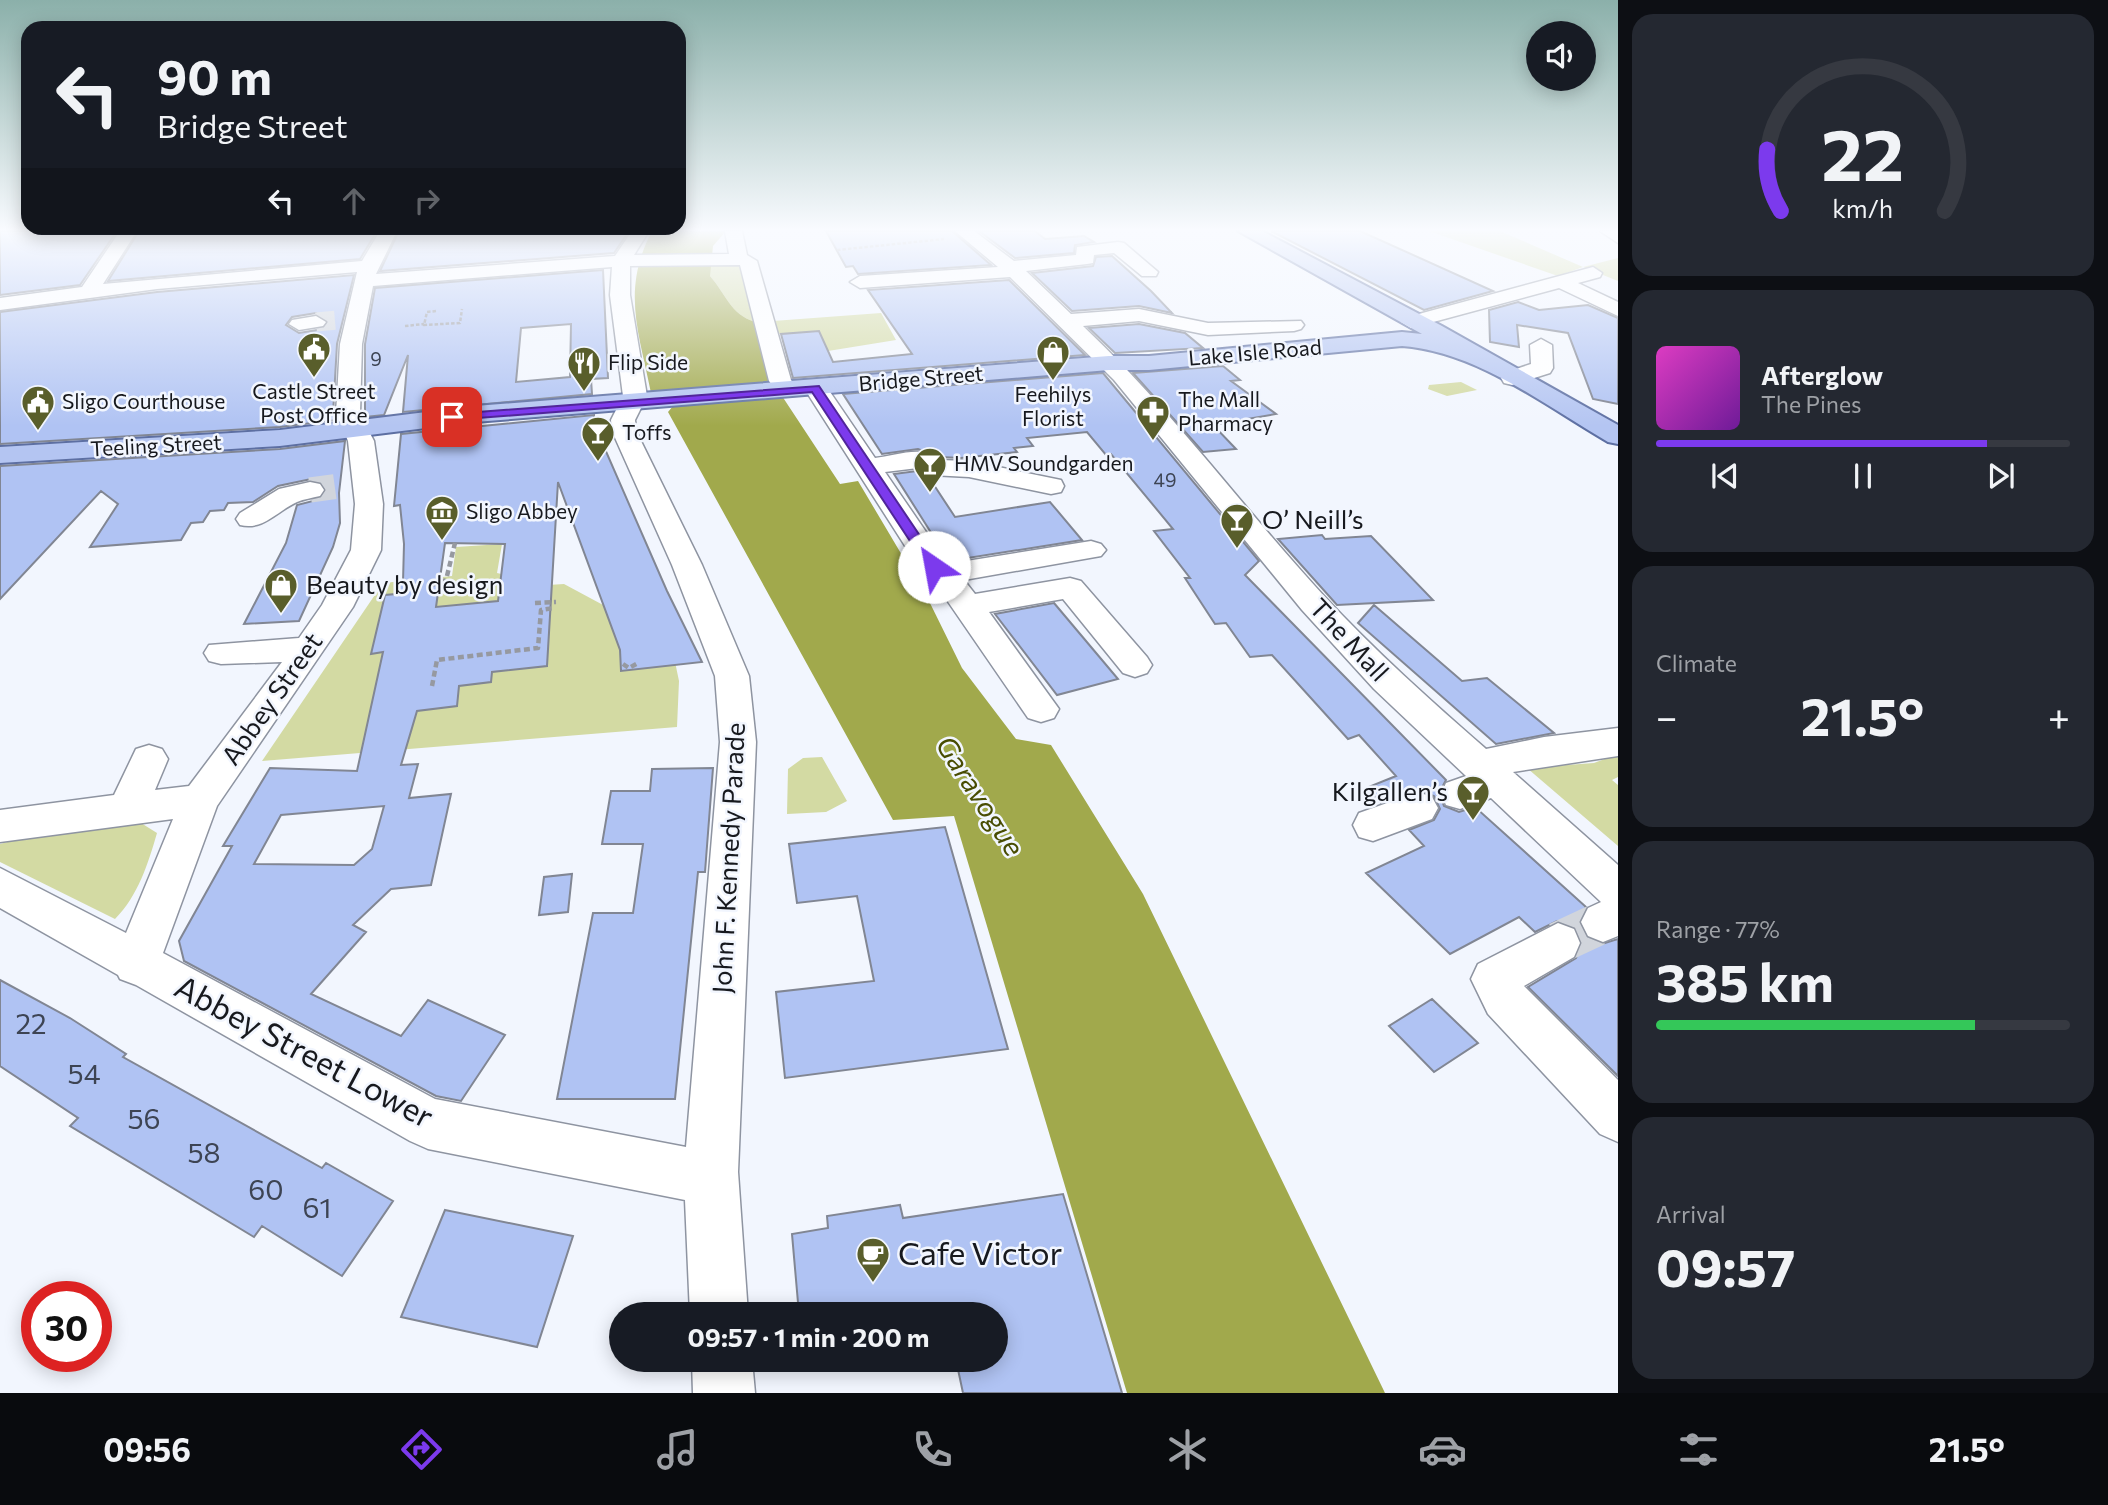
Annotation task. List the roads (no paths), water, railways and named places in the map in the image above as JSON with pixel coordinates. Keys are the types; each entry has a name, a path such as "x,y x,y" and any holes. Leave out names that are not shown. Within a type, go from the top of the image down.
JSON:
{"main road":[{"path":"1350,296 1406,331"},
{"name":"Lake Isle Road","path":"1109,363 1149,363 1406,331 1473,356 1618,436"},
{"name":"Bridge Street","path":"640,401 1109,363"},
{"name":"Teeling Street","path":"0,455 267,439 475,414 640,401"}],"street":[{"path":"0,304 55,296"},
{"name":"Abbey Street","path":"136,964 200,800 337,607 366,550 369,504 352,484 361,441 348,414 351,344 347,319 357,296"},
{"name":"John F. Kennedy Parade","path":"620,296 635,396 640,401 623,421 624,432 687,565 732,676 738,742 711,1172 718,1302"},
{"path":"756,296 765,337 780,381 795,390 868,467 941,574 1041,709"},
{"name":"The Mall","path":"1041,296 1109,363 1313,603 1479,780 1613,909"},
{"path":"1406,331 1517,296"},
{"path":"1590,296 1618,310"},
{"path":"1067,321 1139,315 1208,329 1294,325"},
{"path":"1512,378 1542,368 1541,345"},
{"path":"868,467 924,459 931,467 969,469 1051,486"},
{"path":"250,519 289,495 310,490"},
{"path":"941,574 1091,550"},
{"path":"967,606 1070,588 1135,665"},
{"path":"220,653 309,649"},
{"path":"1479,780 1544,751 1618,742"},
{"path":"128,809 149,759"},
{"path":"0,826 200,800"},
{"path":"1373,825 1418,808"},
{"name":"Abbey Street Lower","path":"0,886 136,964 428,1123 677,1174 711,1172"},
{"path":"1558,943 1494,979 1504,998 1618,1116"},
{"path":"723,1372 724,1393"}],"water":[{"name":"Garavogue","path":"635,296 725,296 734,309 755,322 782,396 840,484 858,481 928,599 962,668 1016,739 1051,745 1143,894 1385,1393 1127,1393 954,816 893,820 668,412 673,406 651,393 635,311"}],"tunnel":[{"path":"316,322 338,320"},
{"path":"310,490 339,486"},
{"path":"1558,943 1603,922"}],"place":[{"name":"Castle Street Post Office","path":"314,379"},
{"name":"Feehilys Florist","path":"1053,382"},
{"name":"Flip Side","path":"584,393"},
{"name":"Sligo Courthouse","path":"38,432"},
{"name":"The Mall Pharmacy","path":"1153,442"},
{"name":"Toffs","path":"598,463"},
{"name":"HMV Soundgarden","path":"930,494"},
{"name":"Sligo Abbey","path":"442,542"},
{"name":"O’ Neill’s","path":"1237,550"},
{"name":"Beauty by design","path":"281,615"},
{"name":"Kilgallen’s","path":"1473,822"},
{"name":"Cafe Victor","path":"873,1284"}]}
